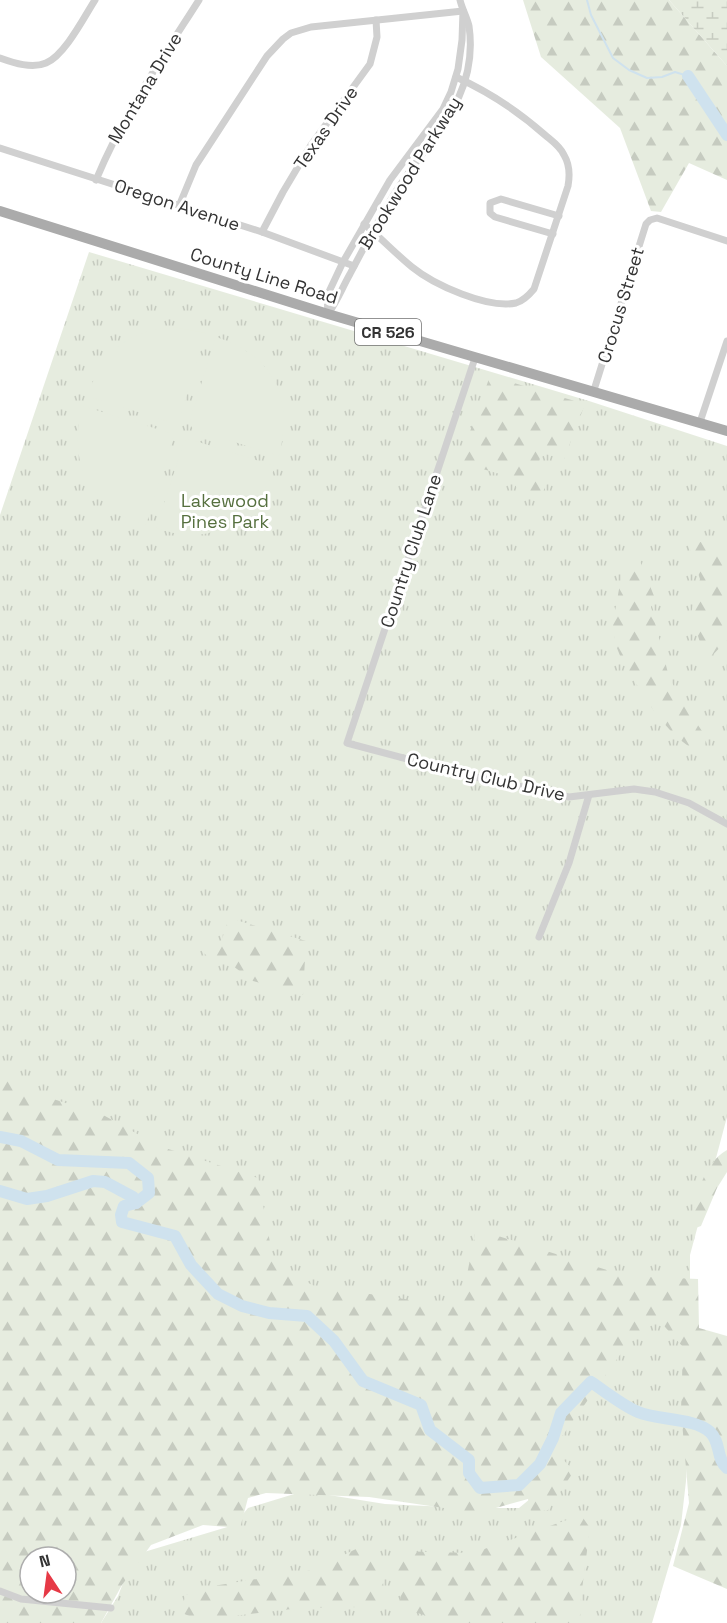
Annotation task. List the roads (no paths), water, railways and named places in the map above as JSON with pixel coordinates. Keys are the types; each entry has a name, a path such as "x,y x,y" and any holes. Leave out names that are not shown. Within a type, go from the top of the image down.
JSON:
{"main road":[{"name":"County Line Road","path":"0,211 328,314 475,358 594,390 727,431"}],"street":[{"path":"0,58 19,64 46,63 59,53 95,0"},
{"name":"Montana Drive","path":"96,180 111,144 138,96 199,0"},
{"name":"Brookwood Parkway","path":"328,314 339,299 354,266 394,195 448,120 456,105 464,81 471,45 468,22 460,0"},
{"path":"179,206 196,165 267,56 282,39 291,33 311,27 463,10"},
{"name":"Brookwood Parkway","path":"328,314 327,296 364,224 390,180 443,110 456,77 462,40 463,10"},
{"name":"Texas Drive","path":"262,232 311,145 370,64 377,38 376,20"},
{"path":"364,224 411,267 441,286 485,301 505,303 517,303 526,298 534,289 559,216 570,173 560,148 505,103 456,77"},
{"name":"Oregon Avenue","path":"0,148 262,232 354,266"},
{"path":"553,234 495,217 490,213 490,203 501,199 559,216"},
{"name":"Crocus Street","path":"594,390 646,224 657,218 727,241"},
{"path":"700,422 727,341"},
{"name":"Country Club Lane","path":"347,743 475,358"},
{"name":"Country Club Drive","path":"347,743 471,776 569,797 634,789 655,792 689,802 727,824"},
{"path":"539,937 569,863 589,795"},
{"path":"0,1592 21,1599 111,1608"}],"waterway":[{"path":"587,0 591,15 613,58 629,70 647,78 662,77 675,72 688,76"},
{"path":"688,76 727,135"},
{"path":"0,1137 21,1141 58,1160 129,1163 148,1178 149,1193 136,1203 124,1206 121,1215 122,1222 175,1236 191,1265 218,1294 242,1306 269,1313 307,1316 334,1341 363,1381 421,1405 430,1430 469,1460 469,1473 480,1488 519,1485 540,1464 553,1438 561,1413 591,1382 638,1412 703,1427 716,1441 721,1460 727,1468"},
{"path":"0,1191 27,1199 47,1196 93,1181 105,1182 133,1197 136,1203"}],"park label":[{"name":"Lakewood Pines Park","path":"225,511"}]}
